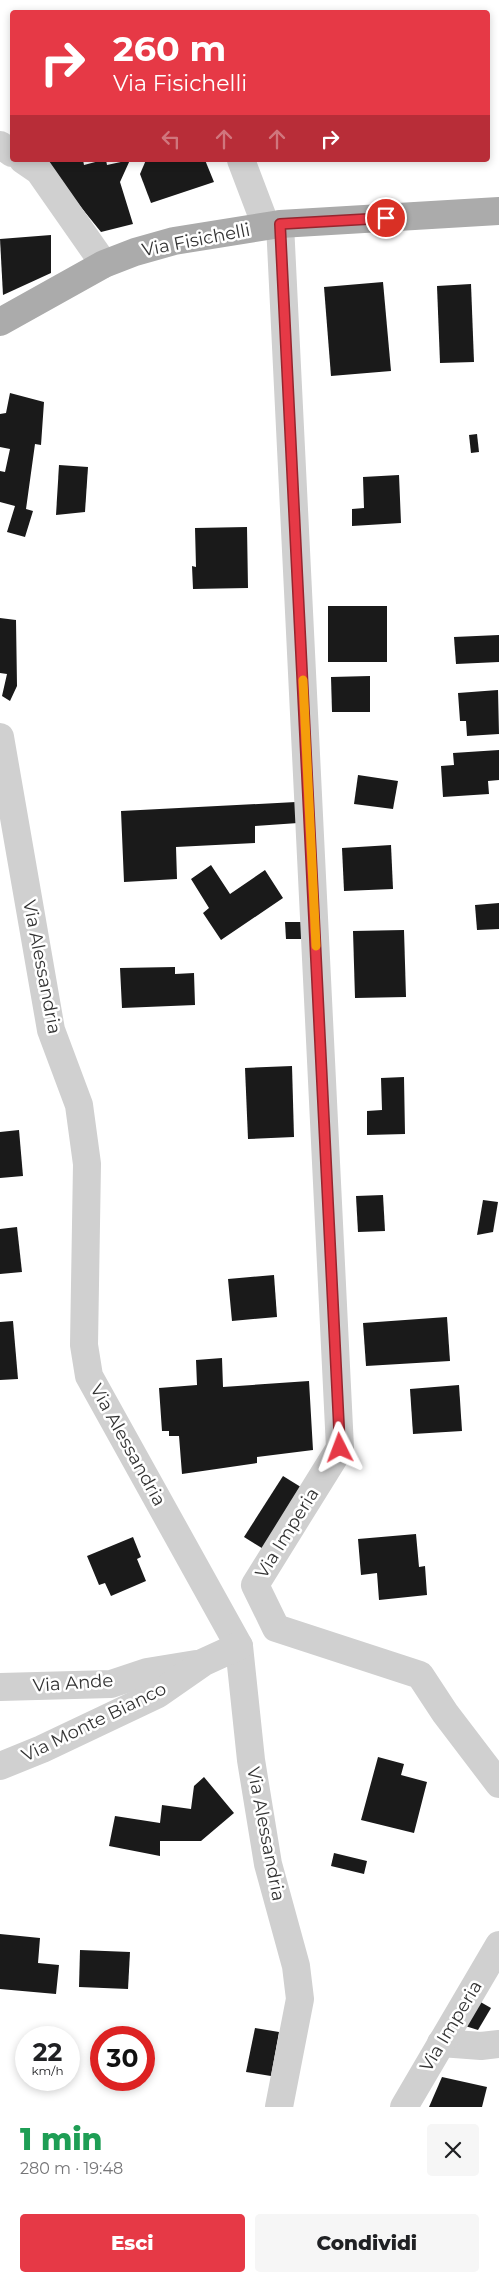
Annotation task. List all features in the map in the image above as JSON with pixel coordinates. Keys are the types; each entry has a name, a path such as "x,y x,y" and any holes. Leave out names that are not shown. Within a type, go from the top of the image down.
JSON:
{"main road":[{"name":"Via Fisichelli","path":"0,322 104,264 134,252 174,240 273,225 499,211"}],"street":[{"path":"26,162 39,171 104,264"},
{"path":"242,162 273,225"},
{"name":"Via Imperia","path":"273,225 340,1448 255,1585 276,1628 420,1676 499,1784"},
{"name":"Via Alessandria","path":"0,737 51,1030 79,1105 87,1164 84,1345 89,1376 239,1646 251,1760 268,1864 296,1966 300,1999 279,2107"},
{"name":"Via Monte Bianco","path":"0,1766 42,1749 158,1694 204,1662 239,1646"},
{"name":"Via Ande","path":"0,1687 111,1684 147,1672 204,1662"},
{"name":"Via Imperia","path":"404,2107 499,1945"},
{"path":"441,2043 480,2046 499,2044"}],"building":[{"path":"49,162 83,162 84,165 106,162 107,165 129,162 120,182 133,224 101,232 51,170"},
{"path":"145,162 206,162 214,182 151,203 140,174"},
{"path":"51,235 51,273 3,295 0,239"},
{"path":"383,282 391,371 331,376 324,287"},
{"path":"471,284 474,362 440,363 437,286"},
{"path":"10,393 44,402 41,445 35,444 26,509 33,511 25,537 7,532 15,506 0,502 0,471 5,472 10,449 0,447 0,414 6,413"},
{"path":"477,434 479,452 471,453 469,435"},
{"path":"59,465 88,467 85,512 56,515"},
{"path":"399,475 401,523 352,526 352,509 364,508 363,477"},
{"path":"247,527 248,588 193,589 192,566 196,567 195,528"},
{"path":"328,606 387,606 387,662 328,662"},
{"path":"0,618 16,620 17,686 10,701 2,696 7,674 0,673"},
{"path":"499,635 499,662 456,664 454,637"},
{"path":"370,676 370,712 332,712 331,677"},
{"path":"498,690 499,734 467,736 466,721 460,721 458,693"},
{"path":"499,750 499,780 488,781 489,794 443,797 441,766 454,765 453,753"},
{"path":"358,775 398,781 393,809 354,804"},
{"path":"296,802 298,823 255,826 255,843 176,847 177,879 124,882 121,811"},
{"path":"391,845 393,889 344,891 342,848"},
{"path":"211,865 230,894 265,870 283,898 221,940 203,913 209,908 191,879"},
{"path":"499,903 499,929 477,930 475,905"},
{"path":"285,922 301,922 302,939 286,939"},
{"path":"404,930 406,997 355,998 353,931"},
{"path":"175,967 175,974 194,973 195,1005 122,1008 120,968"},
{"path":"292,1066 294,1137 248,1139 245,1068"},
{"path":"404,1077 405,1134 367,1135 367,1111 382,1110 381,1078"},
{"path":"19,1130 23,1176 0,1178 0,1132"},
{"path":"383,1195 385,1231 358,1232 356,1196"},
{"path":"483,1200 498,1202 493,1232 477,1235"},
{"path":"17,1227 22,1272 0,1274 0,1229"},
{"path":"274,1275 277,1317 232,1321 228,1279"},
{"path":"447,1317 450,1361 366,1366 363,1323"},
{"path":"13,1321 18,1379 0,1380 0,1322"},
{"path":"222,1358 223,1387 309,1381 313,1450 257,1457 257,1463 182,1474 179,1436 169,1436 169,1431 162,1431 159,1388 197,1385 196,1360"},
{"path":"459,1385 462,1431 413,1434 410,1389"},
{"path":"283,1476 304,1489 265,1550 244,1537"},
{"path":"416,1534 419,1567 425,1566 427,1595 379,1600 377,1573 361,1575 358,1539"},
{"path":"133,1537 141,1557 137,1559 146,1581 111,1596 105,1583 99,1585 87,1556"},
{"path":"378,1757 404,1764 401,1775 427,1782 414,1833 361,1820"},
{"path":"204,1777 234,1813 201,1841 160,1841 160,1856 109,1846 115,1816 160,1823 162,1805 191,1809 194,1786"},
{"path":"334,1853 367,1861 364,1874 331,1866"},
{"path":"0,1934 40,1938 38,1963 59,1965 56,1994 0,1989"},
{"path":"80,1950 130,1952 128,1989 79,1987"},
{"path":"477,2000 491,2008 478,2030 462,2025"},
{"path":"255,2028 279,2032 271,2076 246,2072"},
{"path":"442,2077 487,2087 482,2107 429,2107"}],"slow traffic":[{"path":"303,680 316,946"}],"route":[{"path":"340,1448 280,224 386,218"}]}
